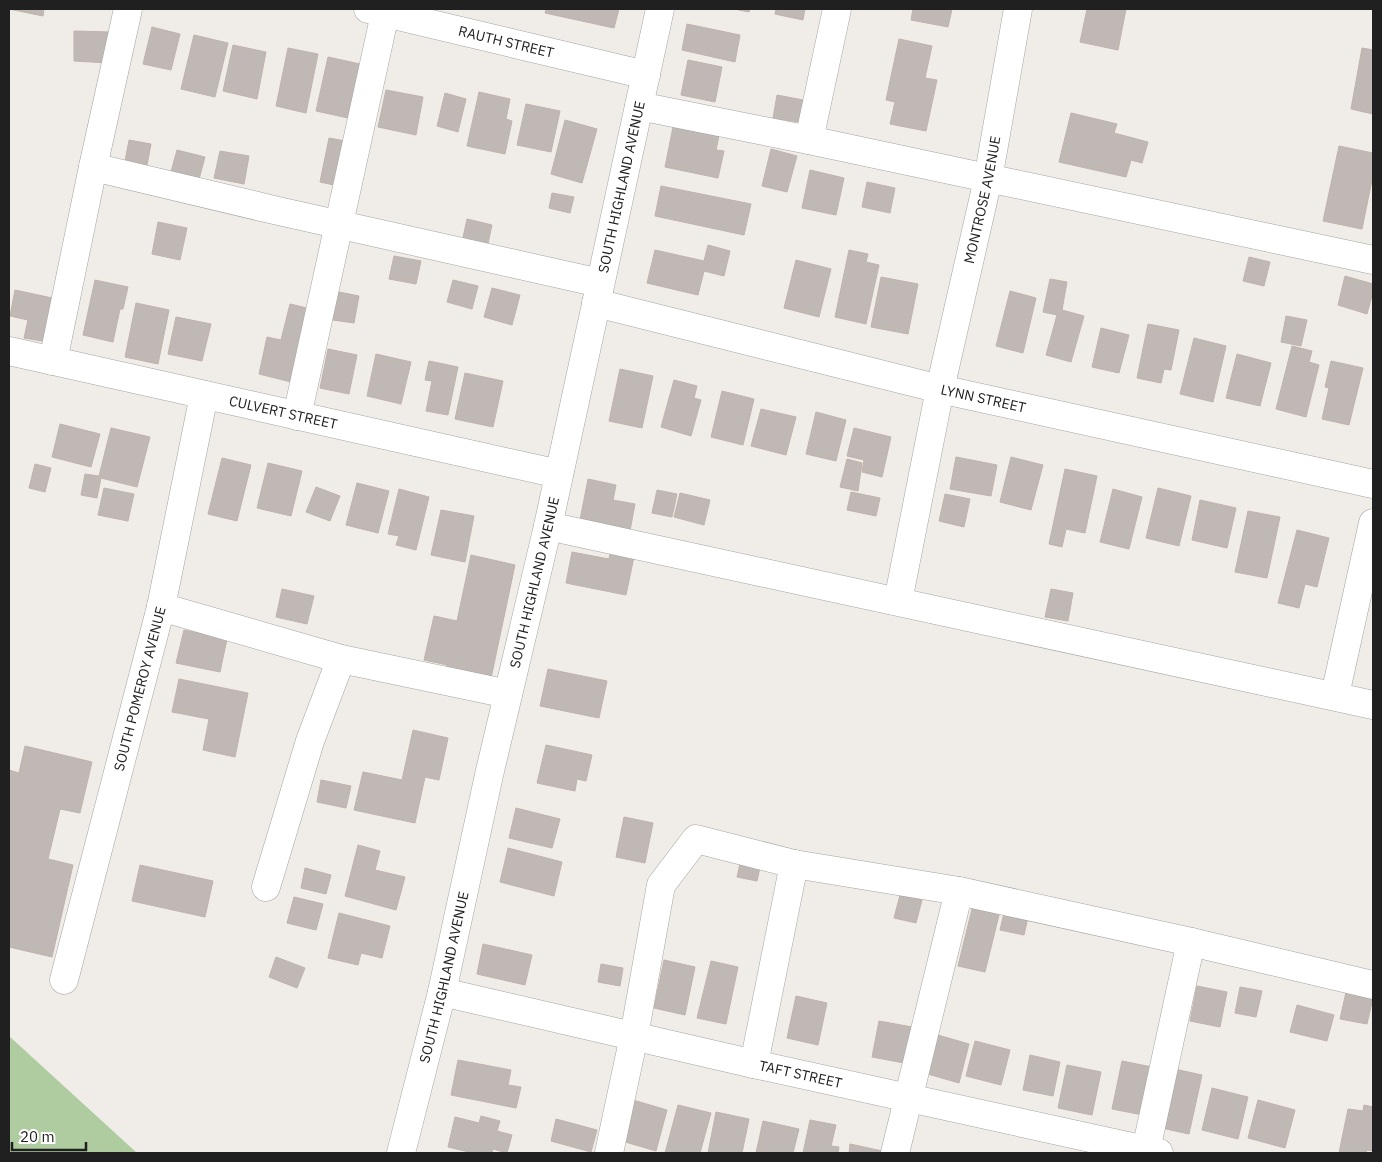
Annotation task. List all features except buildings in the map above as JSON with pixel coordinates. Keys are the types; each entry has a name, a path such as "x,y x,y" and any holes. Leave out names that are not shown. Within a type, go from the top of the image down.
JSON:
{"street":[{"path":"53,361 128,9"},
{"name":"SOUTH HIGHLAND AVENUE","path":"401,1153 442,992 508,694 548,526 660,9"},
{"path":"809,140 837,9"},
{"name":"MONTROSE AVENUE","path":"898,601 940,388 988,179 1018,9"},
{"path":"297,416 338,225 380,10"},
{"name":"RAUTH STREET","path":"380,10 646,75"},
{"path":"639,106 809,140 1373,260"},
{"name":"LYNN STREET","path":"93,167 338,225 598,293 940,388 1373,484"},
{"name":"CULVERT STREET","path":"9,351 559,474"},
{"name":"SOUTH POMEROY AVENUE","path":"64,980 141,646 161,607 204,395"},
{"path":"1335,695 1373,523"},
{"path":"548,526 1335,695 1373,705"},
{"path":"161,607 341,659 508,694"},
{"path":"266,887 310,742 341,659"},
{"path":"609,1153 634,1036 661,886 696,839 794,864 959,891 1191,942 1373,985"},
{"path":"754,1064 794,864"},
{"path":"895,1153 959,891"},
{"path":"1153,1152 1191,942"},
{"name":"TAFT STREET","path":"442,992 754,1064 1153,1152"}],"green space":[{"path":"9,1036 137,1153 9,1153"}]}
